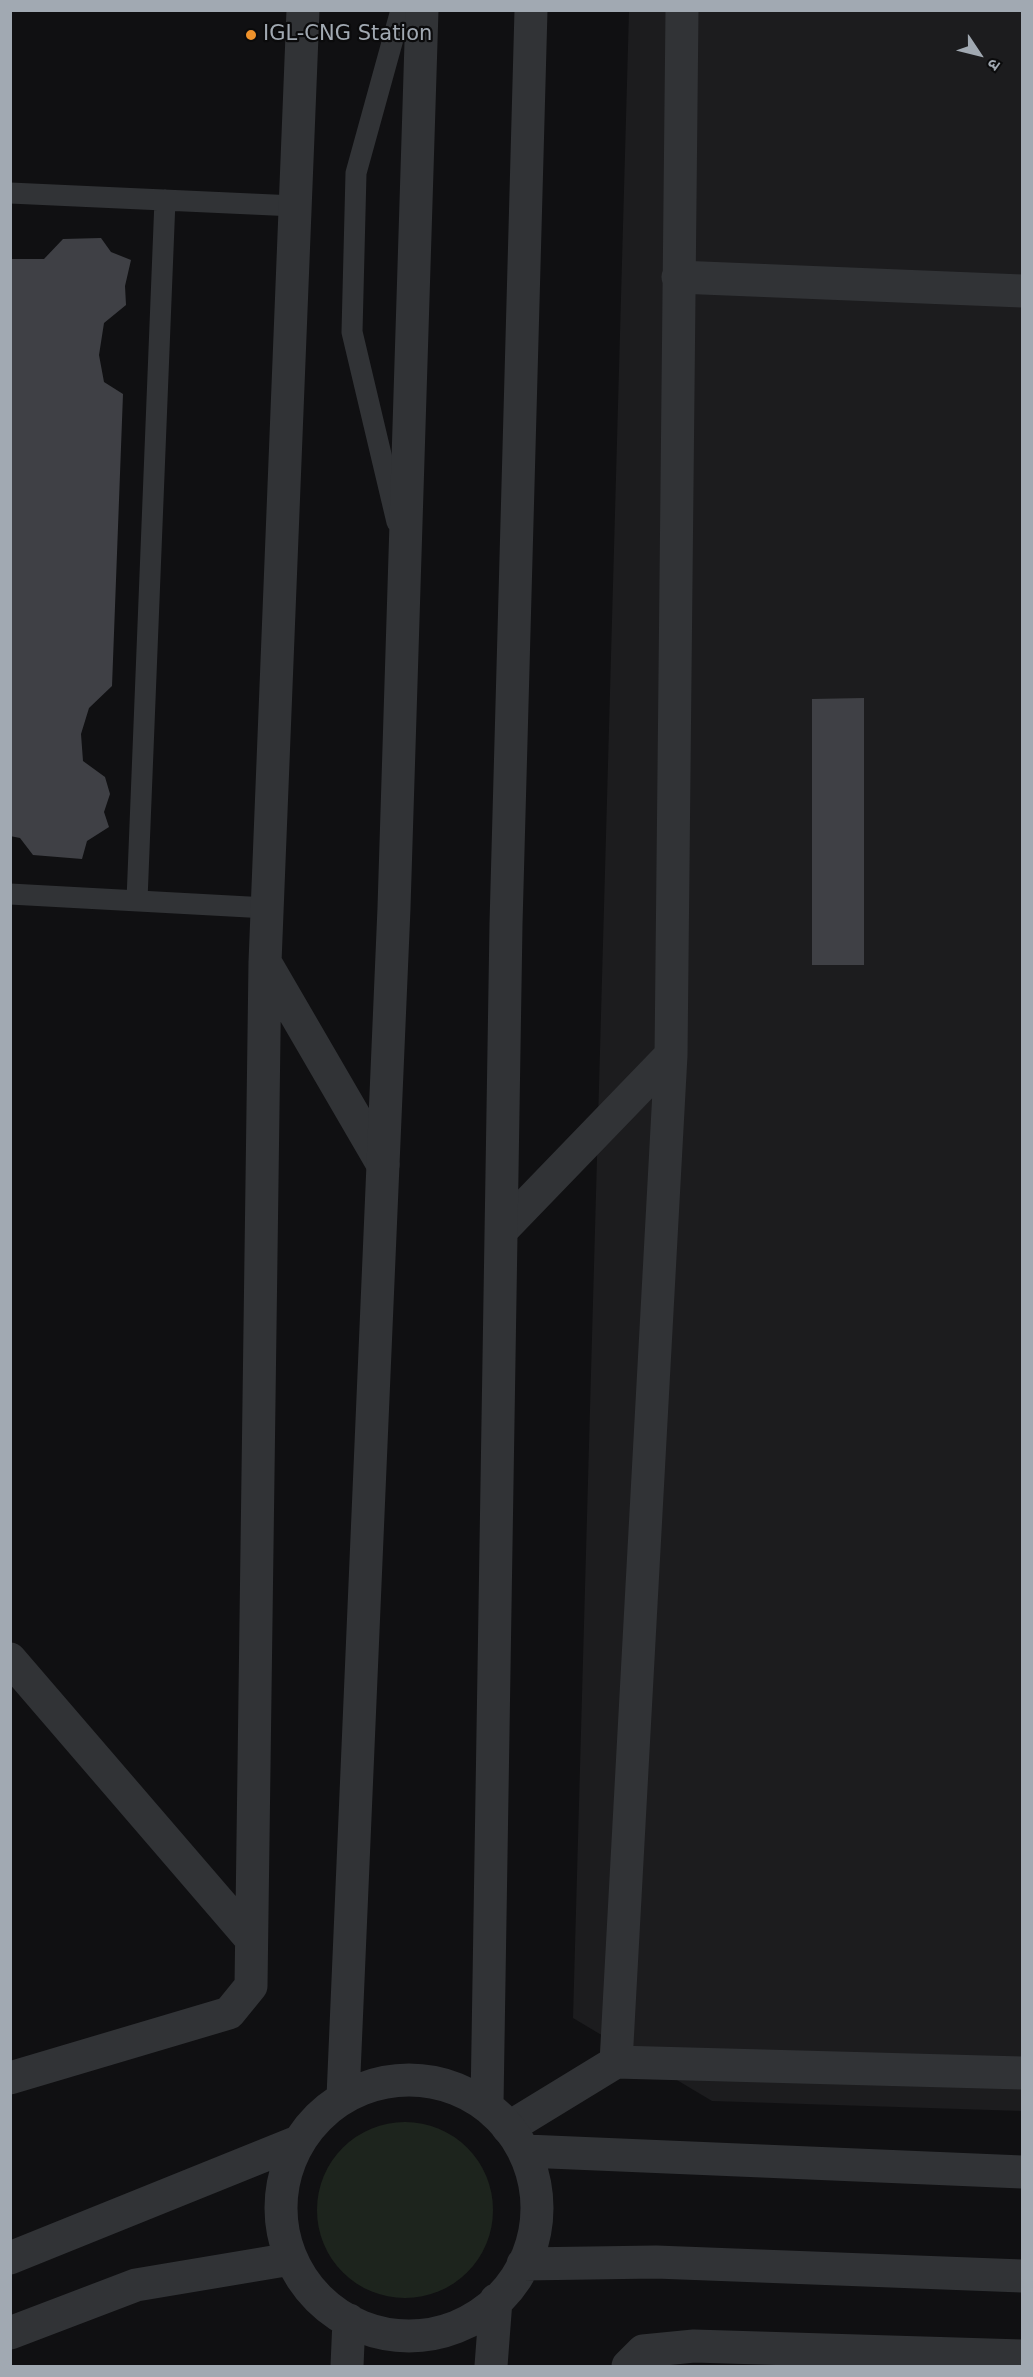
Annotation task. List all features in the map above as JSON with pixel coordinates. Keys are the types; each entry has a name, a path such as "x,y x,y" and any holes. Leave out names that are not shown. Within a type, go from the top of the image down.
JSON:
{"street":[{"path":"10,2078 230,2013 251,1986 265,962 303,10"},
{"path":"343,2097 383,1165 422,10"},
{"path":"531,10 506,924 502,1230 507,2128 539,2209 535,2236 514,2283 480,2316 432,2335 379,2334 338,2316 306,2285 291,2259 281,2220 284,2179 300,2141 343,2097 387,2080 437,2082 507,2128 1023,2172"},
{"path":"616,2062 671,1055 681,10"},
{"path":"678,277 1023,291"},
{"path":"265,962 383,1165"},
{"path":"502,1230 671,1055"},
{"path":"10,1659 251,1939"},
{"path":"507,2128 616,2062 1023,2073"},
{"path":"10,2258 300,2141"},
{"path":"10,2333 136,2285 291,2259"},
{"path":"523,2264 656,2262 1023,2276"},
{"path":"491,2367 496,2300"},
{"path":"347,2367 349,2320"},
{"path":"628,2367 643,2351 694,2346 1023,2356"}],"lane":[{"path":"401,10 356,172 352,332 405,558"},
{"path":"10,193 295,206"},
{"path":"137,900 165,200"},
{"path":"10,894 267,908"}],"shaded area":[{"path":"629,11 1022,11 1022,2111 712,2101 573,2018"},
{"path":"405,2122 439,2129 454,2137 467,2148 478,2161 486,2176 493,2210 486,2244 478,2259 467,2272 454,2283 439,2291 405,2298 371,2291 356,2283 343,2272 332,2259 324,2244 317,2210 324,2176 332,2161 343,2148 356,2137 371,2129"}],"building":[{"path":"101,238 111,252 131,260 125,286 126,305 104,323 99,355 104,382 123,394 112,686 89,708 81,734 83,761 105,777 110,794 104,812 109,827 87,841 82,859 33,855 20,838 10,836 10,259 44,259 63,239"},
{"path":"864,698 864,965 812,965 812,699"}],"place":[{"name":"IGL-CNG Station","path":"251,35"}]}
